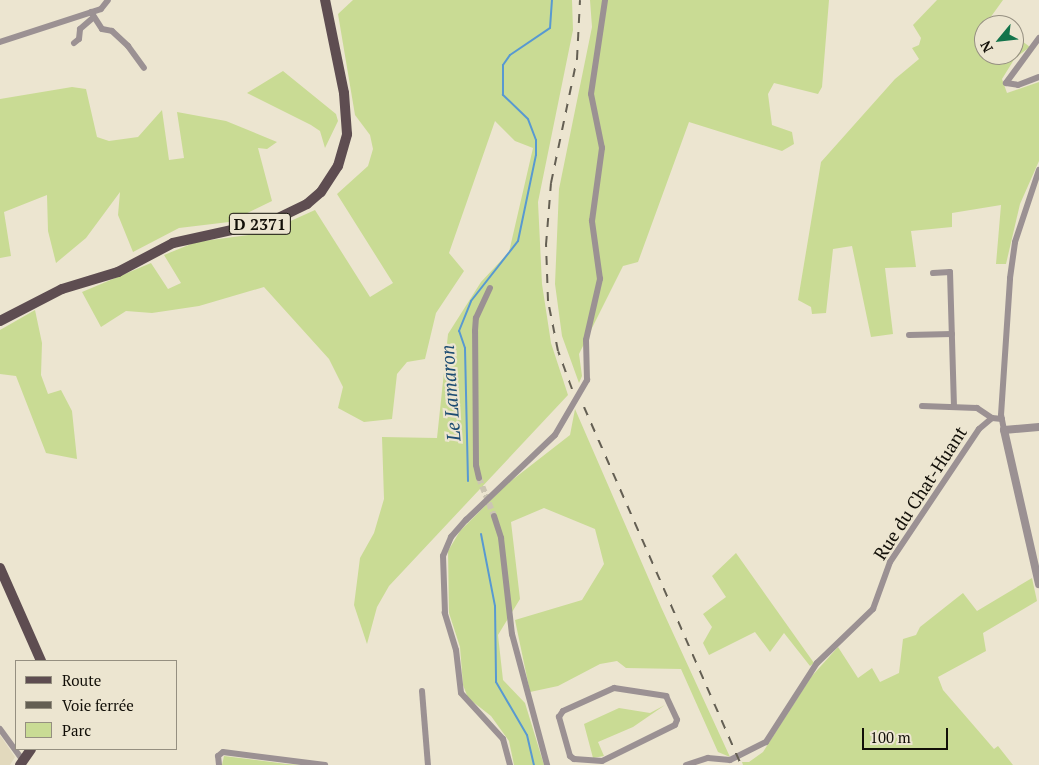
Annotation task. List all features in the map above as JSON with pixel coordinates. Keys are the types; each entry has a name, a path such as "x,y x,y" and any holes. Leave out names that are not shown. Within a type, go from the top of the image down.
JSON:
{"main road":[{"name":"D 2371","path":"0,321 48,295 118,272 180,240 272,221 307,204 321,192 338,166 347,134 344,93 325,0"},
{"path":"0,568 41,660"}],"street":[{"path":"74,43 79,39 80,29 108,0"},
{"path":"510,765 503,739 461,693 456,650 445,613 443,556 452,536 466,520 555,435 587,380 586,340 600,279 592,221 602,148 591,94 605,0"},
{"path":"0,42 80,13 93,14"},
{"path":"93,14 102,29 112,31 144,68"},
{"path":"1039,38 1006,83 1018,85 1039,77"},
{"path":"1039,170 1015,242 1002,419 1039,582"},
{"path":"933,273 950,272 954,406"},
{"path":"479,478 476,465 475,331 476,318 490,288"},
{"path":"909,335 952,334"},
{"path":"922,406 977,408 992,418"},
{"name":"Rue du Chat-Huant","path":"686,765 708,758 730,760 766,742 817,663 873,609 890,562 979,429 992,418 1002,419"},
{"path":"1004,430 1039,426"},
{"path":"494,516 501,538 512,634 547,765"},
{"path":"614,688 666,696 677,720 675,725 603,763 570,756 559,716 563,711 614,688"},
{"path":"422,691 428,765"},
{"path":"0,729 15,746"},
{"path":"219,765 218,756 223,752 324,765"}],"shaded area":[{"path":"0,735 15,757 10,765 0,765"}],"green space":[{"path":"353,0 572,0 573,30 538,202 542,284 551,343 568,395 389,586 377,607 367,644 354,605 360,558 374,533 384,499 382,437 437,438 448,334 481,282 509,252 533,148 515,141 495,121 449,253 464,271 436,313 425,359 407,362 397,374 392,419 364,422 338,408 343,387 329,359 264,287 199,306 152,313 126,311 101,327 82,292 151,263 168,289 181,283 164,255 196,242 264,233 315,210 370,297 393,283 337,194 368,166 373,149 370,135 355,115 338,14"},
{"path":"590,0 829,0 822,87 818,94 774,83 768,94 772,125 792,132 794,144 782,151 689,122 638,262 623,266 579,354 582,376 579,383 562,336 555,284 559,189 592,27"},
{"path":"937,0 1003,0 992,15 974,15 974,65 1011,65 1002,79 1007,93 1039,82 1039,161 1020,204 1006,264 996,264 1001,205 952,213 952,227 911,231 916,267 885,268 893,334 871,337 852,246 833,249 826,313 812,314 811,307 798,300 821,162 895,79 919,59 912,48 919,45 921,38 913,25"},
{"path":"1024,42 1030,47 1024,51"},
{"path":"283,71 336,114 338,121 325,148 320,131 247,93"},
{"path":"72,87 86,89 97,137 109,141 138,137 162,110 169,160 184,158 177,112 226,121 277,142 267,149 258,148 272,201 229,222 179,228 133,252 118,215 120,192 86,238 56,263 48,231 47,195 4,212 11,256 0,258 0,99"},
{"path":"35,310 42,343 41,375 48,394 61,390 72,411 77,459 46,453 16,376 0,374 0,330"},
{"path":"575,409 661,607 730,757 718,752 681,669 626,668 617,661 600,664 558,686 530,692 515,620 582,600 604,564 595,529 544,508 511,522 520,599 498,635 503,680 525,703 544,765 514,765 509,741 491,716 468,698 463,685 460,647 449,613 448,551 460,531 507,484 570,435"},
{"path":"736,553 814,663 810,666 784,633 770,652 755,632 709,655 703,643 712,627 703,614 726,597 712,576"},
{"path":"1032,578 1037,601 983,633 986,651 938,677 943,690 994,749 998,746 1013,765 743,765 742,762 749,762 763,752 811,677 838,647 858,678 872,668 880,682 899,673 903,639 916,635 920,627 963,593 977,611"},
{"path":"665,705 633,727 598,742 604,756 593,758 584,724 619,708 650,713"},
{"path":"224,756 287,764 306,765 222,765"}],"waterway":[{"name":"Le Lamaron","path":"468,481 465,348 459,331 471,301 518,241 536,155 536,140 528,119 503,95 503,65 510,55 550,28 552,0"},
{"name":"Le Lamaron","path":"481,534 495,606 496,682 527,735 534,765"}],"tunnel":[{"path":"479,478 494,516"}],"railway":[{"path":"572,389 558,351 548,301 546,245 551,183 577,59 580,0"},
{"path":"584,407 741,765"}]}
